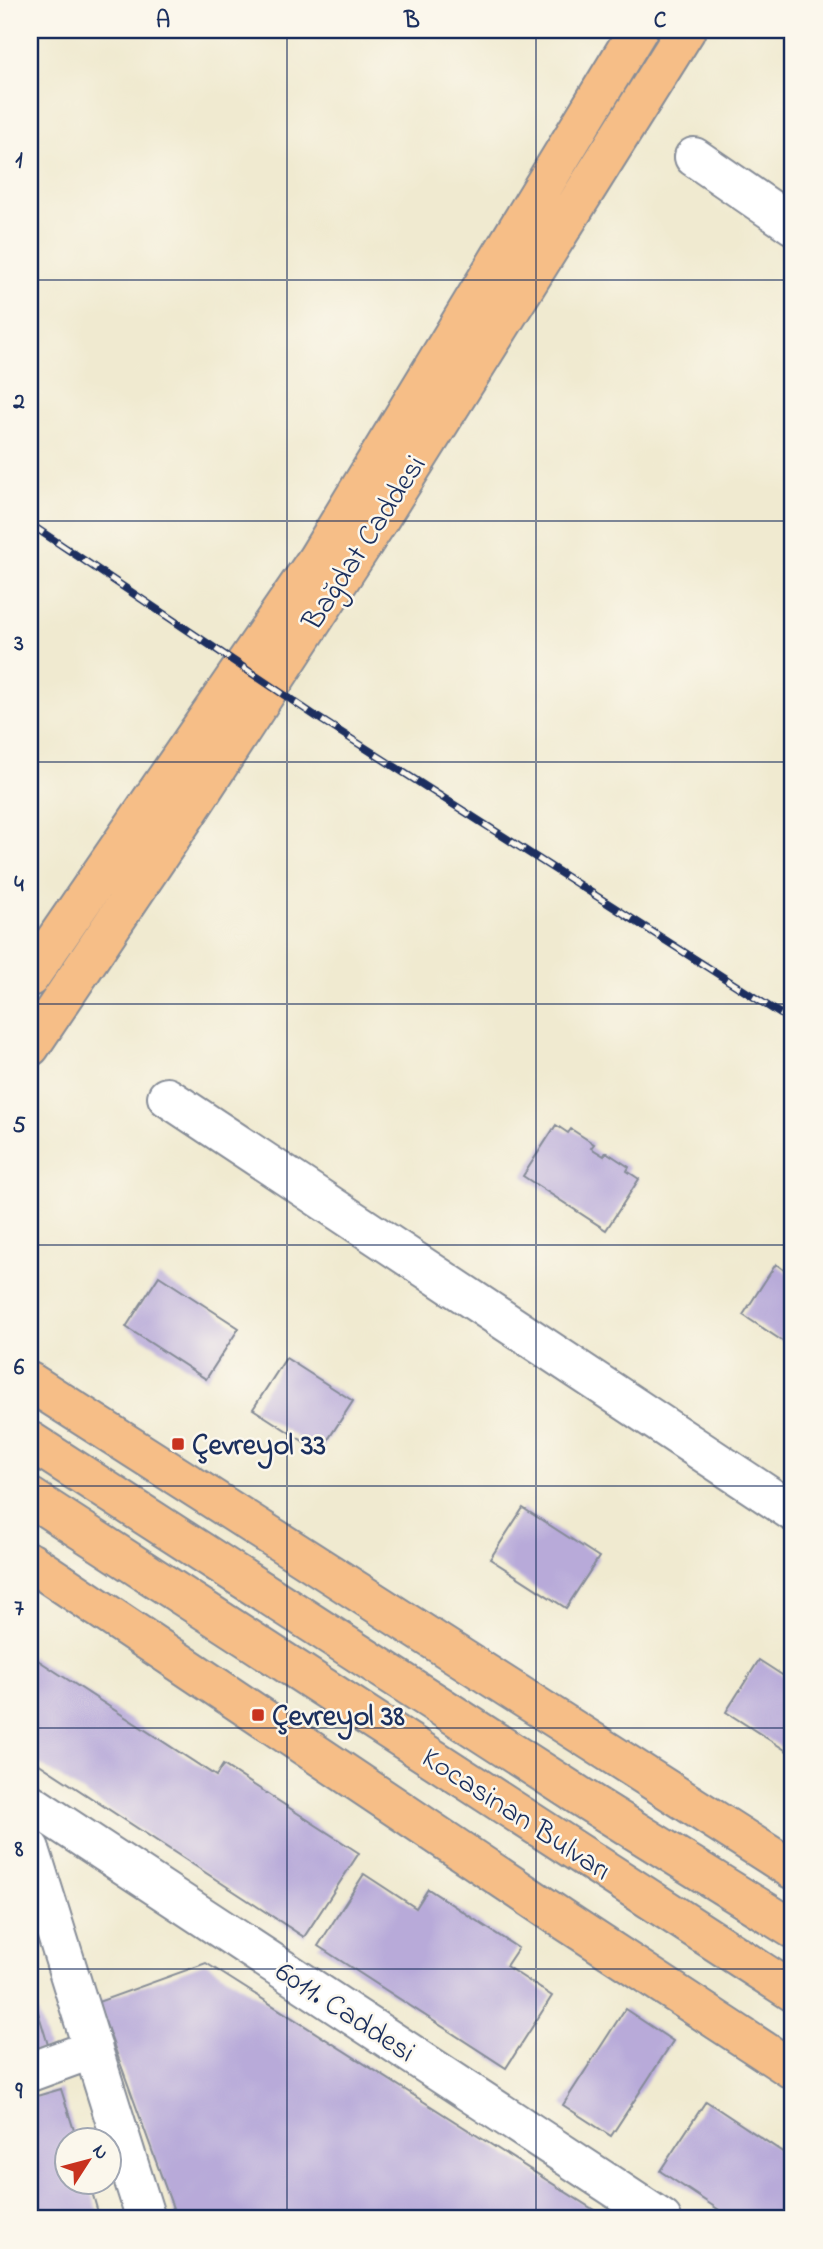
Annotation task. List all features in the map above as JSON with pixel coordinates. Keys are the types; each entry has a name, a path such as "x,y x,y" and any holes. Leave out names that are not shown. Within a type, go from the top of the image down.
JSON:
{"main road":[{"name":"Bağdat Caddesi","path":"30,977 317,559 638,30"},
{"name":"Bağdat Caddesi","path":"30,1047 380,518 686,30"},
{"path":"30,1376 75,1412"},
{"path":"30,1382 793,1870"},
{"name":"Kocasinan Bulvarı","path":"30,1441 581,1797 793,1930"},
{"name":"Kocasinan Bulvarı","path":"30,1497 793,1993"},
{"path":"30,1562 538,1903 793,2070"}],"street":[{"path":"694,157 793,225"},
{"path":"167,1097 793,1512"},
{"name":"6011. Caddesi","path":"30,1803 663,2219"},
{"path":"30,1849 146,2219"},
{"path":"30,2071 93,2049"}],"building":[{"path":"556,1125 568,1133 571,1129 594,1144 591,1148 604,1156 606,1152 629,1167 627,1171 639,1179 606,1230 523,1176"},
{"path":"776,1264 788,1273 793,1270 793,1348 743,1315"},
{"path":"159,1276 239,1328 206,1379 126,1327"},
{"path":"286,1358 353,1401 320,1452 253,1409"},
{"path":"523,1508 599,1557 566,1608 490,1559"},
{"path":"30,1655 216,1776 223,1765 359,1853 304,1937 30,1758"},
{"path":"759,1660 793,1682 793,1755 726,1712"},
{"path":"364,1874 416,1908 428,1889 518,1948 506,1966 552,1996 506,2068 318,1946"},
{"path":"206,1963 608,2219 177,2219 98,2002"},
{"path":"30,1986 49,2048 30,2053"},
{"path":"625,2009 673,2041 611,2136 563,2105"},
{"path":"61,2089 73,2126 52,2126 52,2196 93,2196 100,2219 30,2219 30,2098"},
{"path":"706,2101 793,2159 793,2219 733,2219 660,2171"}],"railway":[{"path":"30,524 317,717 793,1022"}],"place":[{"name":"Çevreyol 33","path":"178,1444"},
{"name":"Çevreyol 38","path":"258,1715"}]}
